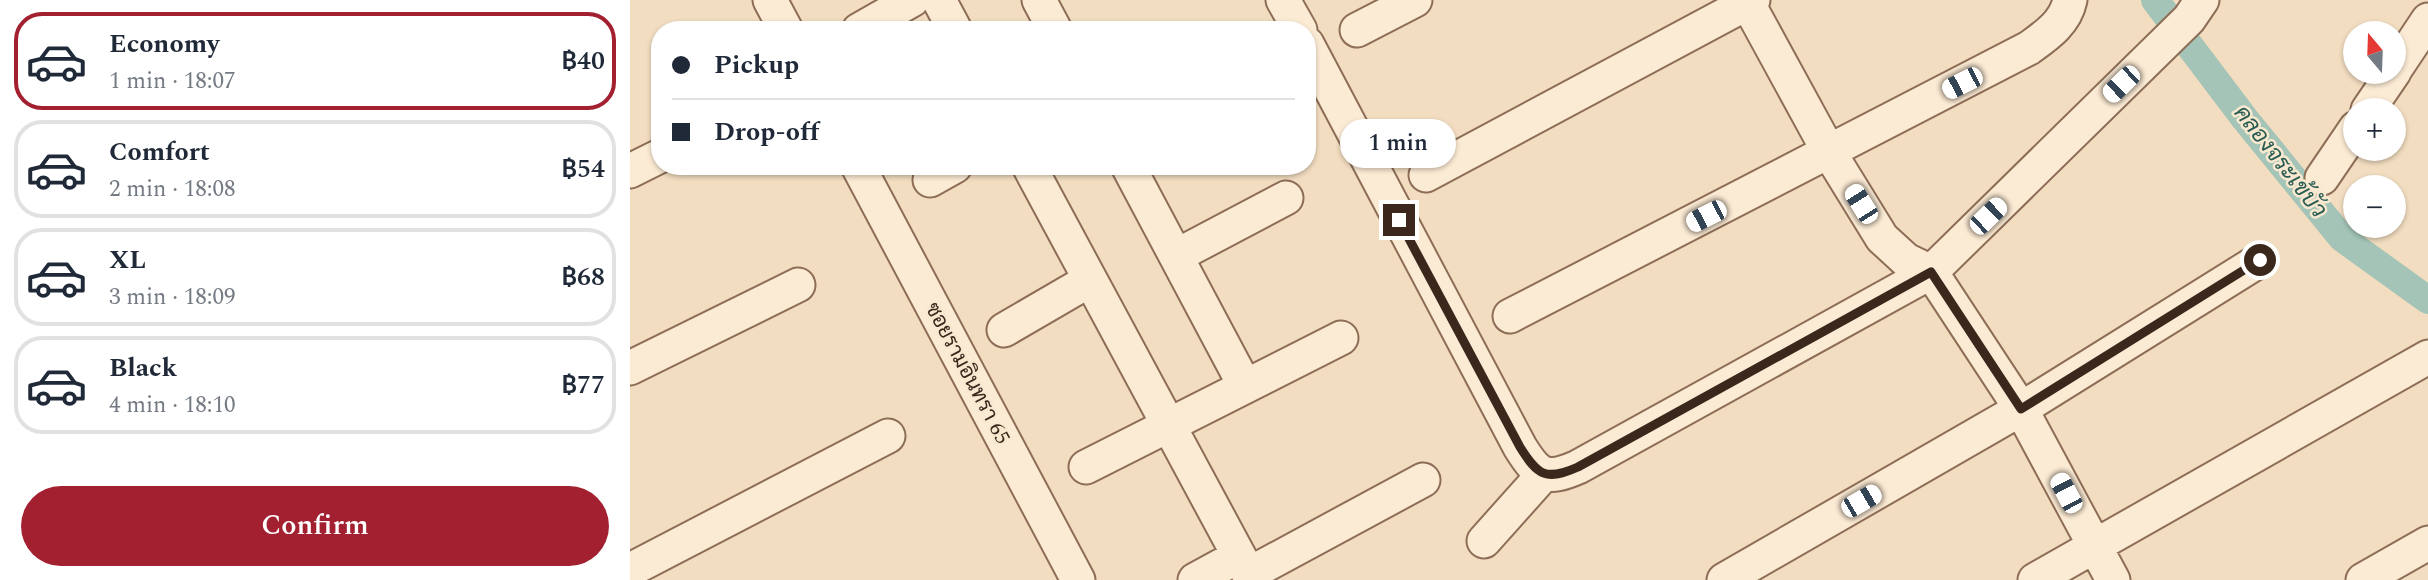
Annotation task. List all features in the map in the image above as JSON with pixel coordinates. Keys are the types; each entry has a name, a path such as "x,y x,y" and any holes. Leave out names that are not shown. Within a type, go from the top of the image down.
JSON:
{"street":[{"path":"770,0 781,21"},
{"path":"875,21 912,0"},
{"path":"939,0 950,21"},
{"path":"1039,0 1050,21"},
{"path":"1283,0 1295,21"},
{"path":"1357,30 1415,0"},
{"path":"1510,316 2029,48 2053,31 2068,9 2070,0"},
{"path":"1426,174 1749,1 1829,152 1882,239 1906,260 1931,272 2021,409 2113,580"},
{"path":"1316,61 1520,447 1531,465 1543,475 1559,475 1931,272 2195,9"},
{"path":"2406,53 2428,20"},
{"path":"2322,178 2343,147"},
{"path":"630,171 651,160"},
{"name":"ซอยรามอินทรา 65","path":"863,175 1078,580"},
{"path":"1034,175 1246,570"},
{"path":"1133,175 1245,386"},
{"path":"1176,256 1286,198"},
{"path":"1724,580 2021,409 2260,260"},
{"path":"1004,330 1090,280"},
{"path":"630,368 798,285"},
{"path":"1086,467 1341,338"},
{"path":"2035,580 2428,357"},
{"path":"630,570 888,436"},
{"path":"1484,541 1543,475"},
{"path":"1195,580 1246,570 1423,480"},
{"path":"2363,580 2428,543"}],"waterway":[{"name":"คลองจระเข้บัว","path":"2155,0 2245,119 2342,238 2428,300"}],"route":[{"path":"1399,220 1520,447 1531,465 1543,475 1559,475 1578,467 1931,272 2021,409 2260,260"}]}
